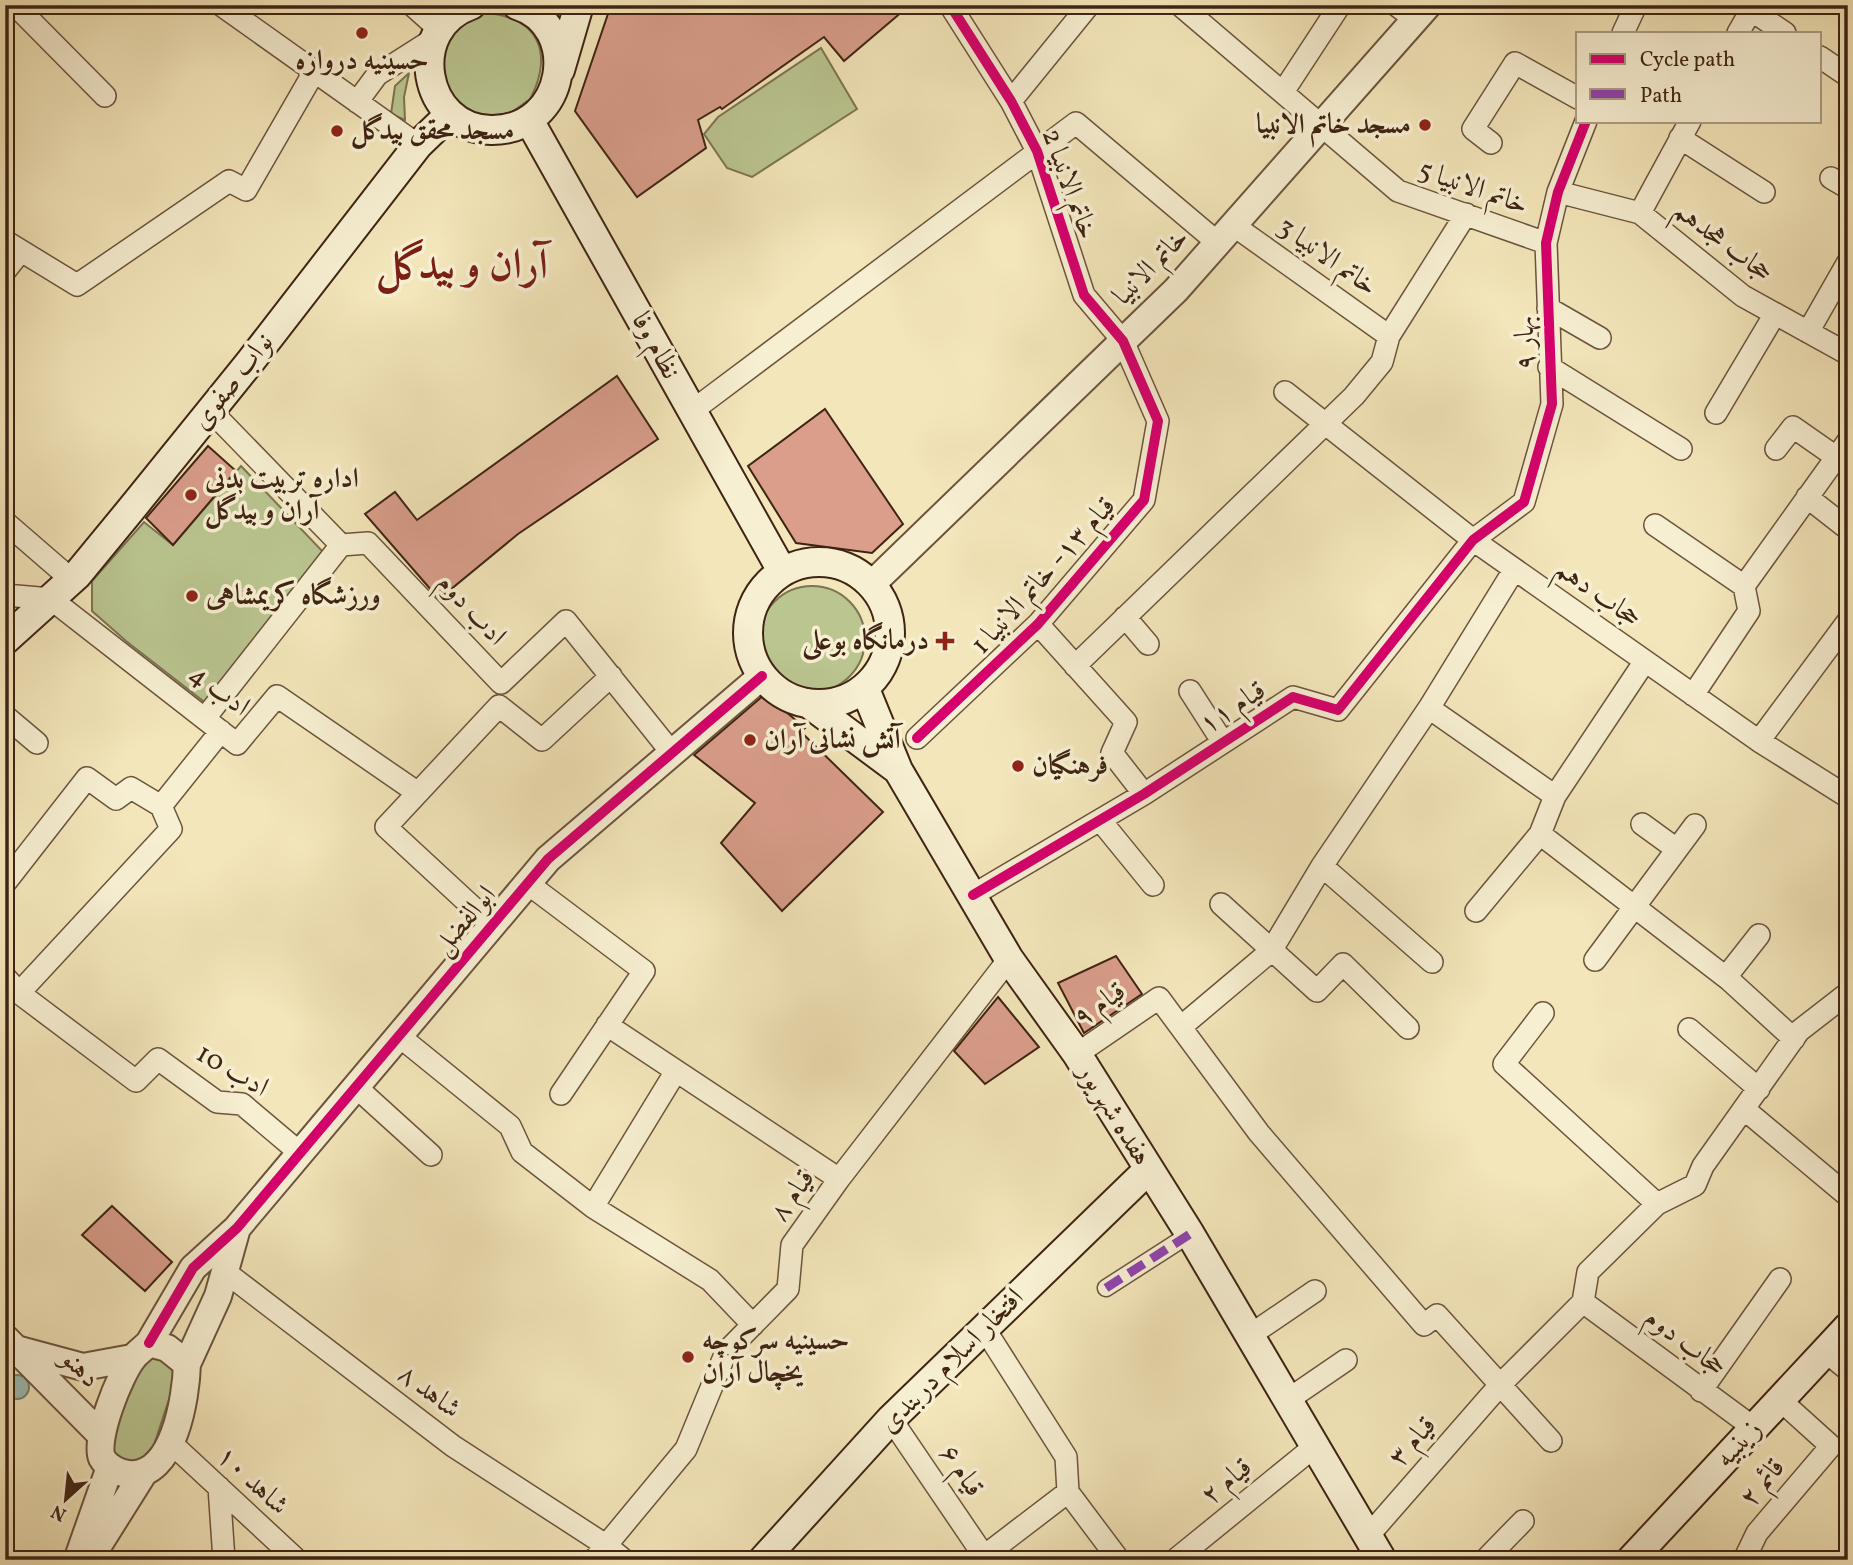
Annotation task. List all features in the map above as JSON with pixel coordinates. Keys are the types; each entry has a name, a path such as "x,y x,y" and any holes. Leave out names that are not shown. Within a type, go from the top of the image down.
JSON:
{"main road":[{"path":"471,5 446,20 429,53 428,70 439,101 450,114 468,125 488,131 510,129 529,120 548,101 581,7"},
{"path":"517,5 540,19 552,36 558,55 558,76"},
{"name":"نواب صفوی","path":"5,640 72,580 211,411 418,145 450,114"},
{"name":"نظام وفا","path":"529,120 782,571"},
{"path":"829,562 852,569 872,584 885,604 891,626 889,650 880,671 865,689 845,700 822,705 799,702 779,692 762,676 751,655 747,631 751,608 764,587 782,571 804,563 829,562"},
{"path":"865,689 898,770"},
{"name":"هفده شهریور","path":"808,703 898,770 1009,959 1077,1055 1190,1234 1382,1560"},
{"name":"افتخار اسلام دربندی","path":"764,1560 891,1419 1148,1170"},
{"name":"زینبیه","path":"1641,1556 1848,1327"}],"street":[{"path":"15,5 105,96"},
{"path":"221,5 418,145"},
{"path":"356,102 377,75 437,34 412,5"},
{"name":"خاتم الانبیا 2","path":"950,5 1011,101 1037,151 1084,295 1124,341"},
{"path":"1011,101 1088,5"},
{"name":"خاتم الانبیا 5","path":"1181,5 1207,14 1283,92 1398,191 1546,243"},
{"path":"1283,92 1340,5"},
{"path":"1623,32 1636,5"},
{"path":"1739,32 1752,8 1784,32"},
{"name":"خاتم الانبیا","path":"872,584 1176,290 1322,125 1413,10"},
{"path":"1822,58 1848,76"},
{"path":"1491,143 1472,129 1515,62 1576,98"},
{"path":"5,271 13,246 77,285 229,181 246,190 314,72"},
{"name":"بهار ۹","path":"1473,540 1524,502 1552,404 1546,243 1558,192 1586,122"},
{"name":"خاتم الانبیا 3","path":"1037,151 1076,124 1226,234 1389,335"},
{"path":"1640,213 1685,130 1764,192"},
{"path":"692,411 1037,151"},
{"name":"حجاب هجدهم","path":"1558,192 1640,213 1743,296 1848,354"},
{"path":"1075,666 1326,424 1382,362 1389,335 1466,214"},
{"path":"1808,332 1848,262"},
{"path":"1548,308 1600,338"},
{"path":"1716,413 1775,314"},
{"name":"قیام ۱۳- خاتم الانبیا 1","path":"917,738 1038,624 1144,500 1158,421 1124,341"},
{"path":"1549,367 1681,449"},
{"name":"حجاب دهم","path":"1285,392 1514,570 1759,741 1845,788"},
{"path":"162,806 213,724 341,545 211,411"},
{"path":"1744,586 1842,449 1793,427 1776,449"},
{"path":"1807,498 1848,529"},
{"path":"5,522 72,580"},
{"path":"1656,525 1744,586 1749,611 1693,695"},
{"name":"قیام ۱۱","path":"973,895 1144,794 1293,696 1338,710 1473,540"},
{"name":"ادب دوم","path":"341,545 369,543 501,683 566,621 672,753"},
{"path":"1514,570 1429,708 1322,866 1271,951 1182,1027 1259,1133 1424,1325 1437,1315 1551,1441"},
{"path":"5,596 51,599"},
{"name":"ادب 4","path":"51,599 237,744 277,696 418,793"},
{"path":"1125,617 1148,644"},
{"path":"1759,741 1841,645 1848,621"},
{"path":"1038,624 1126,722 1112,754 1144,794"},
{"path":"1476,911 1540,834 1555,796 1645,661"},
{"path":"499,706 542,740 611,676"},
{"name":"ابوالفضل","path":"237,1228 548,859 762,676"},
{"path":"492,925 386,827 499,706 501,683"},
{"path":"1190,691 1222,741"},
{"path":"1429,708 1555,796"},
{"path":"5,716 37,743"},
{"path":"5,883 87,778 116,799 131,788 162,806 170,829 12,985"},
{"path":"1100,820 1153,885"},
{"path":"1642,824 1675,848"},
{"path":"1595,960 1675,848 1695,825"},
{"path":"1540,834 1732,982"},
{"path":"1322,866 1432,962"},
{"path":"527,883 644,971 561,1094"},
{"path":"1221,904 1317,991 1343,964 1408,1028"},
{"path":"1759,935 1726,977 1794,1039"},
{"name":"قیام ۸","path":"601,1553 686,1449 726,1352 788,1289 792,1245 839,1179 1009,959"},
{"name":"ادب 10","path":"12,985 136,1081 158,1059 217,1102 242,1104 300,1153"},
{"path":"1583,1302 1588,1272 1657,1204 1695,1185 1703,1166 1799,1031 1848,993"},
{"name":"قیام ۹","path":"1077,1055 1159,998 1182,1027"},
{"path":"1543,1013 1504,1064 1657,1204"},
{"path":"607,1025 839,1179"},
{"path":"1689,1029 1759,1090"},
{"path":"399,1036 509,1126 522,1152 593,1208 710,1280 752,1325"},
{"path":"593,1208 676,1071"},
{"path":"356,1087 431,1155"},
{"path":"1744,1109 1848,1196"},
{"path":"237,1228 218,1296 187,1364 187,1387 170,1442 153,1469 143,1474 125,1474 110,1467 103,1459 99,1445 112,1401 192,1268 237,1228"},
{"path":"1106,1288 1190,1234"},
{"name":"شاهد ۸","path":"224,1271 453,1446 601,1553 624,1560"},
{"path":"1701,1391 1780,1279"},
{"path":"1249,1336 1315,1291"},
{"name":"قیام ۳","path":"1368,1536 1500,1385 1583,1302"},
{"name":"حجاب دوم","path":"1583,1302 1754,1428"},
{"path":"984,1328 1066,1457 1068,1492 1119,1560"},
{"name":"دهنو","path":"8,1348 83,1367 140,1351"},
{"name":"دهنو","path":"8,1348 101,1435"},
{"path":"140,1351 167,1348 187,1364"},
{"path":"1825,1351 1848,1370"},
{"path":"1289,1399 1346,1360"},
{"name":"قائم ۲","path":"1744,1560 1757,1533 1831,1446 1780,1400"},
{"name":"قیام ۶","path":"891,1419 981,1558"},
{"name":"شاهد ۱۰","path":"170,1442 297,1560"},
{"name":"قیام ۲","path":"1175,1560 1314,1447"},
{"path":"78,1560 110,1467"},
{"path":"89,1560 143,1474"},
{"path":"219,1487 224,1560"},
{"path":"981,1558 1068,1492"},
{"path":"1485,1560 1523,1521"}],"green space":[{"path":"483,13 519,22 531,31 538,43 541,57 535,89 526,106 526,102 512,112 486,118 459,107 439,78 442,43 466,18"},
{"path":"821,48 857,109 752,177 727,168 704,134 718,117"},
{"path":"409,73 404,97 405,120 391,114 395,86"},
{"name":"ورزشگاه کریمشاهی","path":"241,466 325,554 207,704 92,611 92,581 144,522 173,545"},
{"path":"812,586 832,590 850,601 861,619 865,639 861,659 850,677 832,688 812,692 792,688 774,677 763,659 759,639 763,619 774,601 792,590"},
{"path":"149,1353 168,1358 177,1375 154,1445 139,1463 126,1463 107,1455 116,1416"}],"water":[{"path":"17,1375 28,1382 29,1387 22,1398 17,1399 6,1392 5,1387 12,1376"}],"building":[{"path":"611,5 910,5 844,61 824,37 722,109 720,107 698,120 706,148 637,197 575,111"},
{"path":"617,376 658,439 518,534 439,599 365,514 395,492 417,520"},
{"path":"825,409 903,524 872,553 796,543 748,466"},
{"name":"اداره تربیت بدنی آران و بیدگل","path":"208,446 236,471 173,545 146,518"},
{"path":"765,694 805,728 801,732 883,812 782,911 721,843 755,803 694,755"},
{"path":"1116,956 1142,994 1084,1033 1058,983"},
{"path":"998,997 1039,1047 985,1084 954,1051"},
{"path":"112,1206 172,1262 145,1291 82,1235"}],"marked path":[{"path":"1106,1288 1190,1234"}],"cycle path":[{"path":"917,738 1038,624 1144,500 1158,421 1123,341 1084,295 1037,151 1011,101 950,5"},
{"path":"973,895 1144,794 1293,697 1338,710 1473,540 1524,502 1552,404 1546,243 1558,192 1586,122"},
{"path":"149,1343 193,1268 237,1228 548,859 762,676"}],"place":[{"name":"حسینیه دروازه","path":"362,33"},
{"name":"مسجد خاتم الانبیا","path":"1425,125"},
{"name":"مسجد محقق بیدگل","path":"337,131"},
{"name":"اداره تربیت بدنی آران و بیدگل","path":"191,495"},
{"name":"ورزشگاه کریمشاهی","path":"192,596"},
{"name":"درمانگاه بوعلی","path":"945,641"},
{"name":"آتش نشانی آران","path":"750,740"},
{"name":"فرهنگیان","path":"1018,766"},
{"name":"حسینیه سرکوچه یخچال آران","path":"688,1357"}],"district":[{"name":"آران و بیدگل","path":"462,267"}]}
